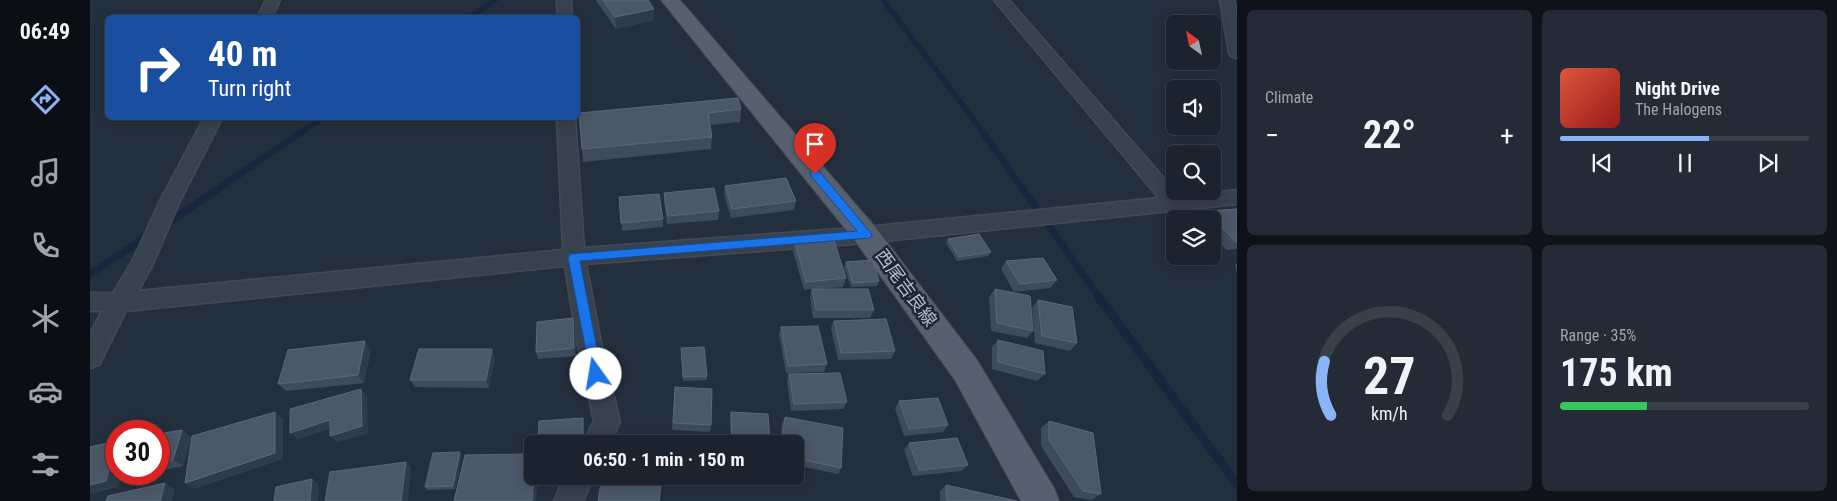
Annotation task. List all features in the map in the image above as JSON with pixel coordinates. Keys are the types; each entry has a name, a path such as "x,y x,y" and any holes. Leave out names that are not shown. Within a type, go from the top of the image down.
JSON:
{"main road":[{"name":"西尾吉良線","path":"670,0 866,235 966,370 1041,501"}],"street":[{"path":"266,15 273,0"},
{"path":"564,0 565,15"},
{"path":"1001,0 1176,204"},
{"path":"1227,0 1237,53"},
{"path":"90,357 118,302 141,266 169,204 212,120"},
{"path":"566,120 574,258 588,342 607,422 600,435"},
{"path":"90,302 118,302 574,258 866,235 1237,197"},
{"path":"568,501 576,485"}],"building":[{"path":"603,0 648,0 654,9 615,17"},
{"path":"738,98 741,109 708,113 712,137 582,149 580,113"},
{"path":"786,178 796,201 732,209 725,186"},
{"path":"714,188 719,211 668,216 664,193"},
{"path":"659,194 663,219 621,223 619,197"},
{"path":"1237,209 1237,242 1221,226 1221,210"},
{"path":"979,234 991,252 959,257 948,239"},
{"path":"834,240 846,278 806,282 795,243"},
{"path":"1043,258 1057,280 1020,284 1006,261"},
{"path":"872,260 879,281 853,283 846,262"},
{"path":"812,289 868,289 874,310 816,310"},
{"path":"995,289 1030,296 1033,331 997,323"},
{"path":"1038,300 1072,307 1077,343 1042,336"},
{"path":"573,318 574,348 536,352 537,322"},
{"path":"886,319 895,351 841,353 834,321"},
{"path":"818,326 827,364 788,366 781,327"},
{"path":"998,340 1043,351 1045,374 998,362"},
{"path":"365,341 358,375 278,384 288,350"},
{"path":"704,347 707,376 683,377 681,348"},
{"path":"419,349 492,349 486,380 410,380"},
{"path":"840,373 847,402 794,404 789,374"},
{"path":"675,387 712,389 711,425 673,423"},
{"path":"361,389 362,426 330,436 330,420 290,433 290,409"},
{"path":"938,398 948,425 909,429 899,401"},
{"path":"275,412 275,453 185,483 192,436"},
{"path":"731,412 768,414 769,435 732,435"},
{"path":"785,417 843,428 841,468 804,460 804,435 783,435"},
{"path":"583,418 583,435 538,435 539,421"},
{"path":"1049,421 1093,433 1101,494 1083,491 1049,440"},
{"path":"182,430 173,460 170,461 170,432"},
{"path":"957,438 968,465 919,470 909,443"},
{"path":"105,444 105,481 90,485 90,447"},
{"path":"460,452 453,486 425,487 433,453"},
{"path":"524,454 524,485 533,485 532,501 454,501 465,455"},
{"path":"406,462 401,501 325,501 330,472"},
{"path":"312,479 310,501 274,501 276,487"},
{"path":"156,485 164,485 160,501 106,501 108,496"},
{"path":"601,485 661,485 659,501 598,501"},
{"path":"946,485 1017,501 947,501"}],"waterway":[{"path":"473,15 495,0"},
{"path":"883,0 983,132"},
{"path":"301,132 319,120"},
{"path":"165,225 303,131"},
{"path":"982,131 1099,297"},
{"path":"90,274 149,235"},
{"path":"1098,296 1237,484"}],"route":[{"path":"596,374 588,342 574,258 866,235 815,174"}]}
